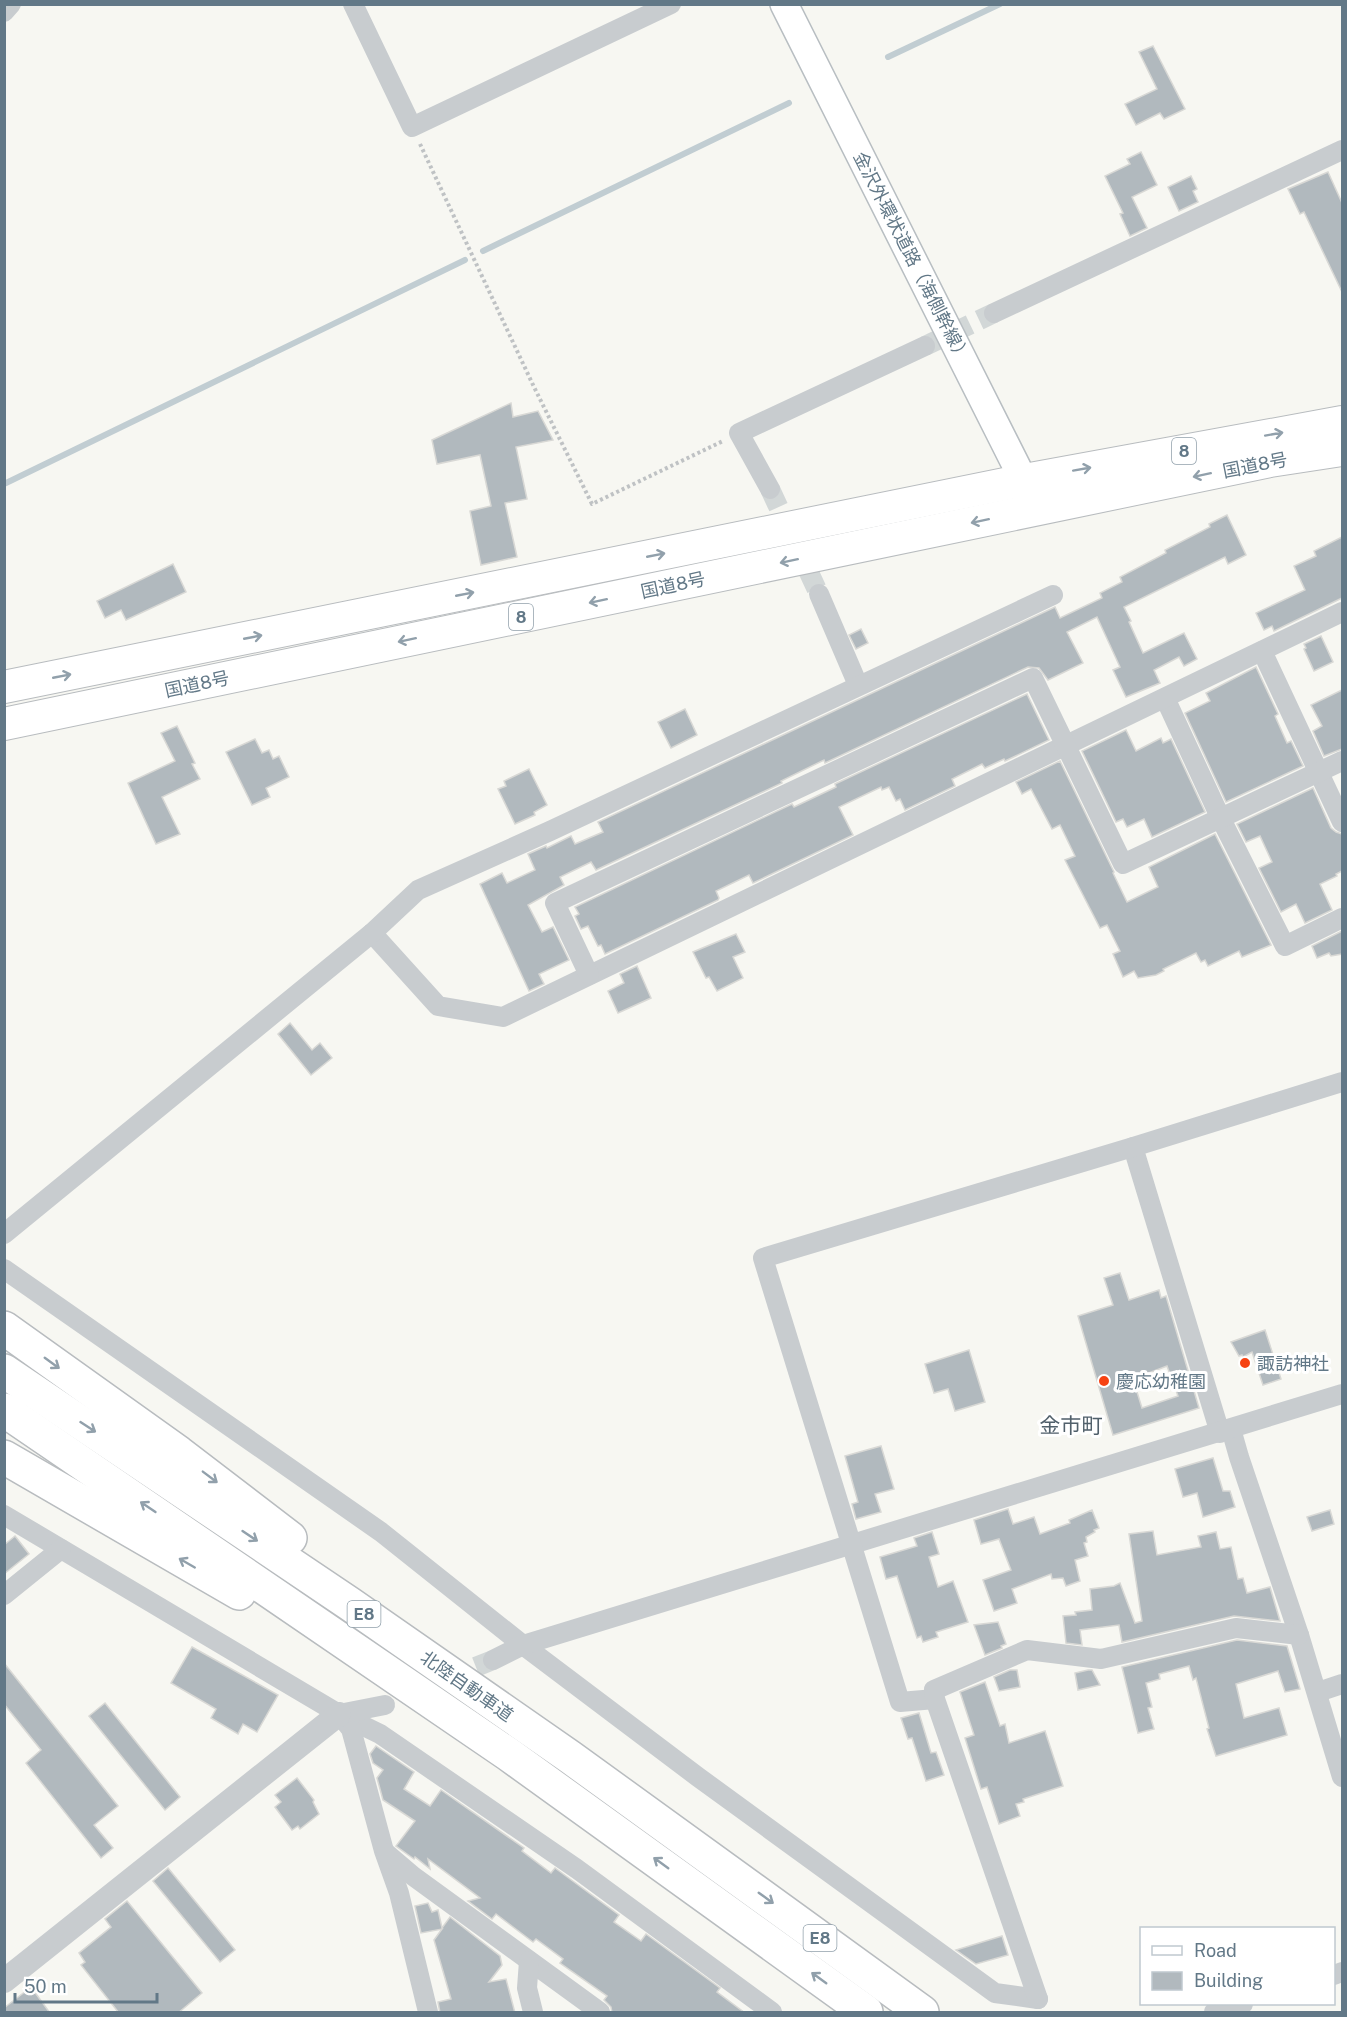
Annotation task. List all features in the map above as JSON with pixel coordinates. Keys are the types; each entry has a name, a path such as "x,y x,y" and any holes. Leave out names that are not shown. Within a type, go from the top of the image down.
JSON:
{"highway":[{"name":"国道8号","path":"4,687 1024,480 1342,422"},
{"name":"国道8号","path":"4,724 1269,461 1342,450"},
{"path":"4,1328 179,1453 421,1639 650,1807 718,1864"},
{"name":"北陸自動車道","path":"4,1371 360,1611 570,1757 922,2013"},
{"name":"北陸自動車道","path":"4,1410 508,1754 866,2013"},
{"path":"4,1458 288,1621 508,1754"}],"main road":[{"name":"金沢外環状道路（海側幹線）","path":"784,4 1037,510"}],"street":[{"path":"4,12 11,4"},
{"path":"353,4 412,127 671,4"},
{"path":"994,313 1342,150"},
{"path":"770,489 740,433 925,346"},
{"path":"819,594 858,685"},
{"path":"4,1234 372,933 418,890 550,831 1053,595"},
{"path":"372,933 438,1006 503,1017 1342,612"},
{"path":"1262,651 1342,822"},
{"path":"589,975 555,903 1033,678 1123,864 1342,761"},
{"path":"1165,698 1221,819 1285,946 1342,918"},
{"path":"935,1700 900,1702 763,1258 1342,1082"},
{"path":"1133,1147 1226,1431 1239,1457 1318,1692 1342,1777"},
{"path":"4,1269 381,1532 523,1645 698,1777 995,1993 1038,1999"},
{"path":"493,1659 523,1645 1342,1394"},
{"path":"4,1515 339,1714 380,1734 557,1855 772,2013"},
{"path":"4,1595 61,1549"},
{"path":"1038,1999 935,1700 934,1690 1027,1650 1101,1659 1236,1629 1299,1635"},
{"path":"1318,1692 1342,1684"},
{"path":"4,1981 339,1714 385,1705"},
{"path":"339,1714 351,1729 384,1851 399,1893 428,2013"},
{"path":"384,1851 413,1876 600,2013"},
{"path":"529,1961 527,1988 533,2013"},
{"path":"1016,2013 1038,1999"},
{"path":"1214,2013 1239,2005"}],"path":[{"path":"412,127 591,504 740,433"}],"building":[{"path":"1153,46 1185,109 1164,119 1160,113 1136,125 1125,104 1157,89 1139,52"},
{"path":"1141,152 1157,185 1132,197 1147,228 1130,236 1120,214 1123,213 1105,176 1130,164 1127,159"},
{"path":"1328,172 1342,203 1342,292 1304,212 1300,214 1288,189"},
{"path":"1191,176 1197,189 1193,191 1198,202 1179,211 1168,187"},
{"path":"511,403 513,417 538,411 553,440 516,447 527,499 505,503 517,557 481,565 470,511 491,506 480,455 437,464 432,440"},
{"path":"1227,515 1246,555 1228,564 1225,557 1124,607 1143,653 1184,633 1197,659 1184,666 1179,657 1154,670 1160,683 1126,697 1113,670 1120,667 1097,617 1067,632 1083,663 1048,680 1039,668 1028,667 825,763 824,760 781,781 782,783 596,870 591,862 560,877 564,885 528,905 542,932 553,927 569,960 539,974 544,984 529,991 480,884 502,873 507,883 535,870 528,854 546,846 547,848 571,836 575,844 603,832 598,822 1055,607 1060,618 1102,598 1100,593 1122,582 1120,577 1166,553 1165,550 1210,527 1209,524"},
{"path":"1342,537 1342,598 1274,631 1272,626 1264,630 1256,613 1305,590 1294,566 1316,556 1314,551"},
{"path":"173,564 186,592 126,620 121,610 105,618 97,601"},
{"path":"861,629 868,643 856,649 849,635"},
{"path":"1321,636 1333,662 1314,671 1304,644"},
{"path":"1256,667 1278,714 1275,716 1287,743 1291,741 1303,766 1226,802 1185,713 1210,701 1206,693"},
{"path":"1342,690 1342,749 1324,756 1313,731 1322,726 1311,705"},
{"path":"1027,694 1049,740 1005,761 1004,759 985,768 982,764 952,779 955,786 905,810 900,799 896,801 889,787 882,790 881,787 839,807 853,835 753,883 749,875 716,891 718,900 605,954 601,945 598,946 588,926 581,929 575,916 579,914 575,907 792,804 794,807 836,787 835,784"},
{"path":"685,709 697,735 671,748 658,722"},
{"path":"177,726 200,779 162,797 180,834 156,844 128,783 175,761 161,733"},
{"path":"1126,730 1136,751 1161,738 1163,743 1171,739 1205,812 1152,837 1144,819 1127,827 1123,819 1116,822 1082,751"},
{"path":"255,739 262,753 269,750 273,759 279,756 289,777 266,788 270,797 252,805 226,752"},
{"path":"1060,761 1127,902 1158,887 1149,867 1215,834 1271,945 1242,957 1239,951 1208,966 1205,960 1201,962 1196,953 1163,969 1164,971 1156,975 1138,978 1134,971 1123,977 1113,954 1120,951 1107,925 1100,928 1065,860 1075,856 1060,825 1052,829 1031,789 1022,794 1016,782"},
{"path":"529,769 547,805 534,812 535,815 515,824 498,789 506,786 504,781"},
{"path":"1313,788 1331,828 1342,834 1342,871 1320,884 1332,910 1305,923 1296,904 1281,912 1259,868 1272,862 1260,836 1246,842 1237,824"},
{"path":"1342,931 1342,954 1331,956 1329,953 1317,958 1312,946"},
{"path":"736,934 745,952 733,957 743,978 717,991 709,977 706,978 693,952"},
{"path":"637,966 651,998 618,1013 608,991 624,983 620,974"},
{"path":"290,1023 312,1050 320,1043 332,1058 311,1075 278,1034"},
{"path":"1120,1273 1129,1300 1159,1290 1161,1298 1166,1296 1199,1408 1113,1435 1078,1316 1113,1305 1104,1278","holes":["1167,1366 1178,1396 1142,1408 1133,1379"]},
{"path":"1265,1330 1281,1379 1263,1385 1252,1352 1243,1357 1239,1356 1231,1342"},
{"path":"969,1350 985,1402 955,1411 948,1389 934,1393 925,1364"},
{"path":"881,1446 894,1489 875,1494 881,1512 856,1519 852,1504 858,1502 845,1456"},
{"path":"1213,1458 1223,1491 1230,1491 1235,1507 1203,1517 1197,1493 1183,1497 1175,1469"},
{"path":"1008,1509 1013,1524 1034,1517 1040,1534 1070,1523 1069,1520 1092,1510 1099,1528 1086,1537 1087,1542 1084,1543 1088,1556 1075,1560 1080,1581 1066,1586 1063,1578 1052,1579 1051,1574 1012,1589 1017,1603 994,1611 983,1580 1011,1570 999,1539 981,1544 974,1520"},
{"path":"1330,1510 1334,1524 1312,1531 1307,1517"},
{"path":"1153,1531 1157,1555 1201,1547 1198,1536 1216,1532 1220,1549 1231,1547 1238,1579 1243,1578 1247,1593 1270,1587 1280,1621 1234,1616 1122,1642 1119,1625 1080,1630 1082,1645 1066,1643 1063,1616 1092,1610 1090,1589 1120,1583 1135,1623 1142,1621 1129,1534"},
{"path":"932,1532 939,1554 929,1557 938,1587 953,1581 968,1622 936,1632 938,1637 923,1642 921,1636 917,1638 897,1576 886,1579 880,1557 917,1546 914,1538"},
{"path":"15,1536 29,1554 4,1574 4,1545"},
{"path":"998,1622 1006,1644 985,1655 974,1625"},
{"path":"1237,1640 1287,1646 1300,1689 1285,1692 1278,1671 1236,1684 1244,1718 1279,1708 1287,1735 1216,1756 1207,1729 1209,1728 1196,1678 1193,1680 1189,1666 1159,1674 1160,1679 1146,1683 1152,1707 1148,1708 1154,1729 1138,1733 1122,1667"},
{"path":"192,1647 278,1695 257,1732 243,1724 238,1734 211,1718 216,1709 171,1683"},
{"path":"4,1663 118,1806 94,1825 113,1848 101,1858 26,1763 41,1750 4,1704"},
{"path":"1010,1670 1017,1670 1020,1687 999,1691 994,1677"},
{"path":"1092,1670 1100,1685 1078,1690 1075,1673"},
{"path":"985,1682 1000,1726 1005,1724 1009,1743 1045,1731 1063,1786 1023,1799 1024,1802 1016,1804 1020,1816 999,1824 987,1787 981,1789 965,1738 974,1735 960,1692"},
{"path":"105,1703 180,1797 165,1810 89,1716"},
{"path":"919,1713 931,1753 936,1752 944,1775 926,1781 912,1738 908,1739 901,1718"},
{"path":"376,1746 414,1772 404,1789 430,1806 441,1790 524,1848 522,1851 551,1873 555,1868 619,1915 614,1922 641,1941 646,1934 720,1988 717,1992 745,2013 612,2013 611,2007 604,2000 607,1996 560,1963 563,1959 536,1939 533,1942 496,1914 492,1919 468,1901 480,1898 428,1859 430,1869 396,1846 415,1821 383,1800 377,1778 383,1770 373,1763 370,1754"},
{"path":"297,1778 314,1800 319,1814 300,1829 298,1826 292,1830 275,1807 281,1802 275,1795"},
{"path":"168,1868 235,1950 220,1962 153,1881"},
{"path":"127,1901 202,1993 178,2013 119,2013 81,1965 85,1962 79,1953 111,1927 105,1919"},
{"path":"428,1903 432,1912 438,1910 442,1928 450,1917 500,1956 502,1965 489,1982 506,1979 515,2013 440,2013 438,2002 451,1999 434,1940 442,1929 421,1933 415,1906"},
{"path":"1002,1936 1008,1955 976,1964 956,1950"},
{"path":"31,1987 50,2013 4,2013 4,2008"}],"waterway":[{"path":"888,57 1000,4"},
{"path":"483,251 789,103"},
{"path":"4,484 465,260"}],"tunnel":[{"path":"925,346 994,313"},
{"path":"770,489 819,594"},
{"path":"448,1678 493,1660"}],"place":[{"name":"諏訪神社","path":"1245,1363"},
{"name":"慶応幼稚園","path":"1104,1381"}],"district":[{"name":"金市町","path":"1071,1425"}]}
